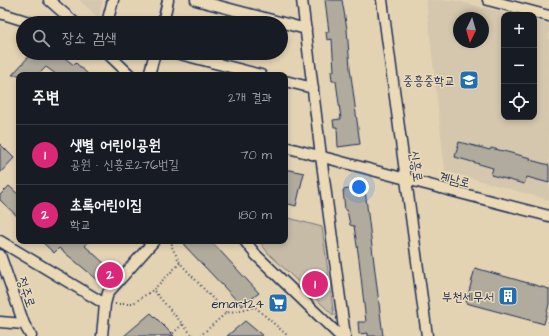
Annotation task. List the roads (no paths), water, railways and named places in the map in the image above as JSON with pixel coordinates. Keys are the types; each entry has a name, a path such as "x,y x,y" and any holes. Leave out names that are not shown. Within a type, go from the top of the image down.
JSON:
{"street":[{"path":"49,0 67,16"},
{"path":"109,16 113,0"},
{"path":"165,16 168,0"},
{"path":"196,0 257,16"},
{"path":"302,0 345,336"},
{"name":"신흥로","path":"382,0 427,336"},
{"path":"488,0 549,16"},
{"path":"0,13 16,18"},
{"path":"288,24 306,29"},
{"path":"114,60 127,72"},
{"path":"150,72 153,60"},
{"path":"203,60 249,72"},
{"path":"288,82 313,88"},
{"name":"계남로","path":"288,147 406,180 549,216"},
{"path":"0,241 106,304"},
{"path":"102,336 108,293 151,244"},
{"path":"247,244 256,255 340,336"},
{"name":"정주로","path":"0,255 24,324 31,336"},
{"path":"0,322 24,324"}],"place":[{"name":"중흥중학교","path":"469,80"},
{"name":"초록어린이집","path":"110,275"},
{"name":"샛별 어린이공원","path":"315,284"},
{"name":"부천세무서","path":"508,296"},
{"name":"emart24","path":"278,303"}]}
